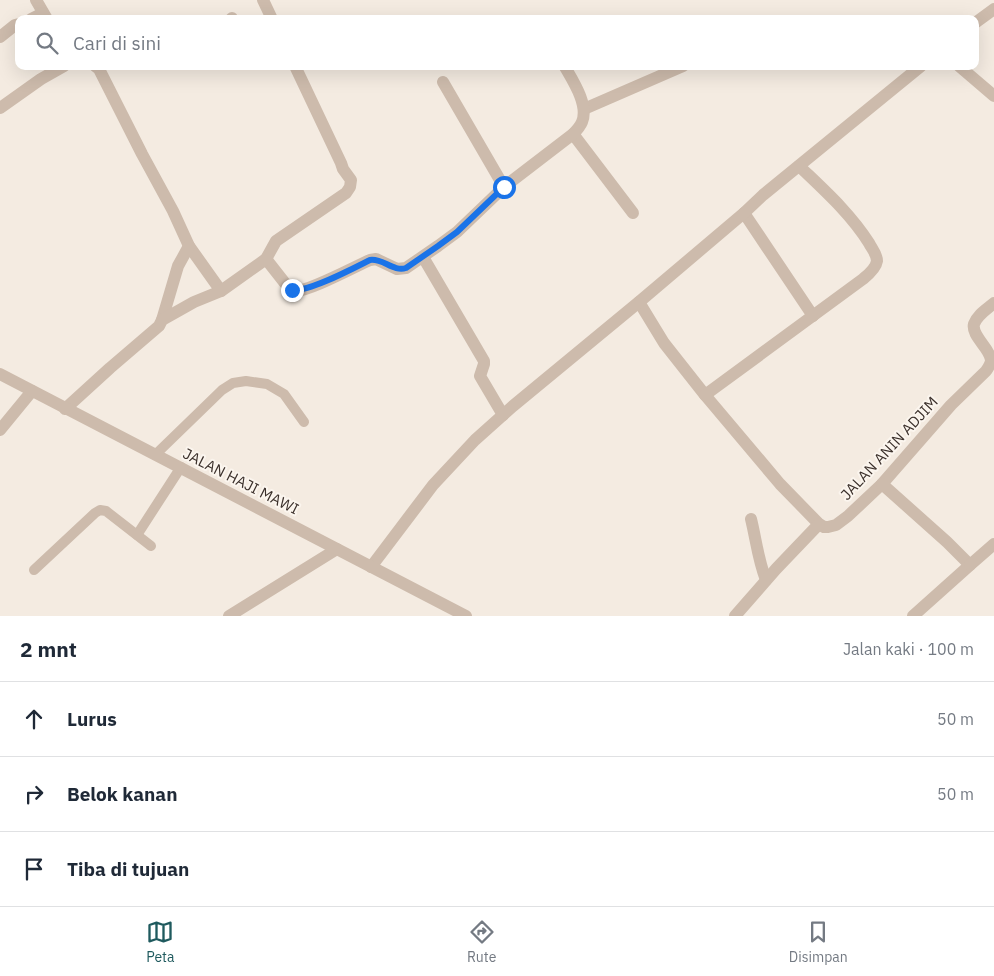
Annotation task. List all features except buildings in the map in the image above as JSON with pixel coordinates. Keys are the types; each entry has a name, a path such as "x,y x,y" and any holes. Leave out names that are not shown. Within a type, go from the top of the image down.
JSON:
{"street":[{"path":"36,0 44,15"},
{"path":"263,0 270,15"},
{"path":"979,21 994,9"},
{"path":"0,37 15,25"},
{"path":"0,108 57,70"},
{"path":"101,70 138,147 173,211 189,246 221,291"},
{"path":"162,320 194,302 221,291 266,259 276,241 346,193 350,187 351,180 342,168 297,70"},
{"path":"266,259 288,287 295,291 321,283 370,260 376,259 397,269 406,268 457,232 504,187 579,128 583,120 584,109 580,95 567,70"},
{"path":"584,109 674,70"},
{"path":"371,567 433,485 475,440 763,195 916,70"},
{"path":"964,70 994,96"},
{"path":"442,82 504,187"},
{"path":"572,134 633,212"},
{"path":"705,395 863,279 874,269 877,262 875,253 866,238 845,210 799,166"},
{"path":"744,213 813,316"},
{"path":"65,409 159,326 178,266 189,246"},
{"path":"423,257 484,360 481,377 503,415"},
{"path":"639,302 664,342 705,395 780,484 819,524 735,616"},
{"name":"JALAN ANIN ADJIM","path":"819,524 828,528 836,525 848,516 882,484 951,405 981,377 990,365 991,360 974,327 978,317 994,303"},
{"name":"JALAN HAJI MAWI","path":"0,374 466,616"},
{"path":"0,430 32,391"},
{"path":"882,484 970,565"},
{"path":"751,518 760,563 766,580"},
{"path":"913,616 994,544"},
{"path":"229,616 338,549"}],"lane":[{"path":"155,455 222,390 233,383 246,381 267,384 284,394 304,422"},
{"path":"137,535 180,467"},
{"path":"34,570 100,510 106,510 151,546"}],"route":[{"path":"292,290 301,290 321,283 370,260 376,259 397,269 406,268 457,232 504,187"}]}
